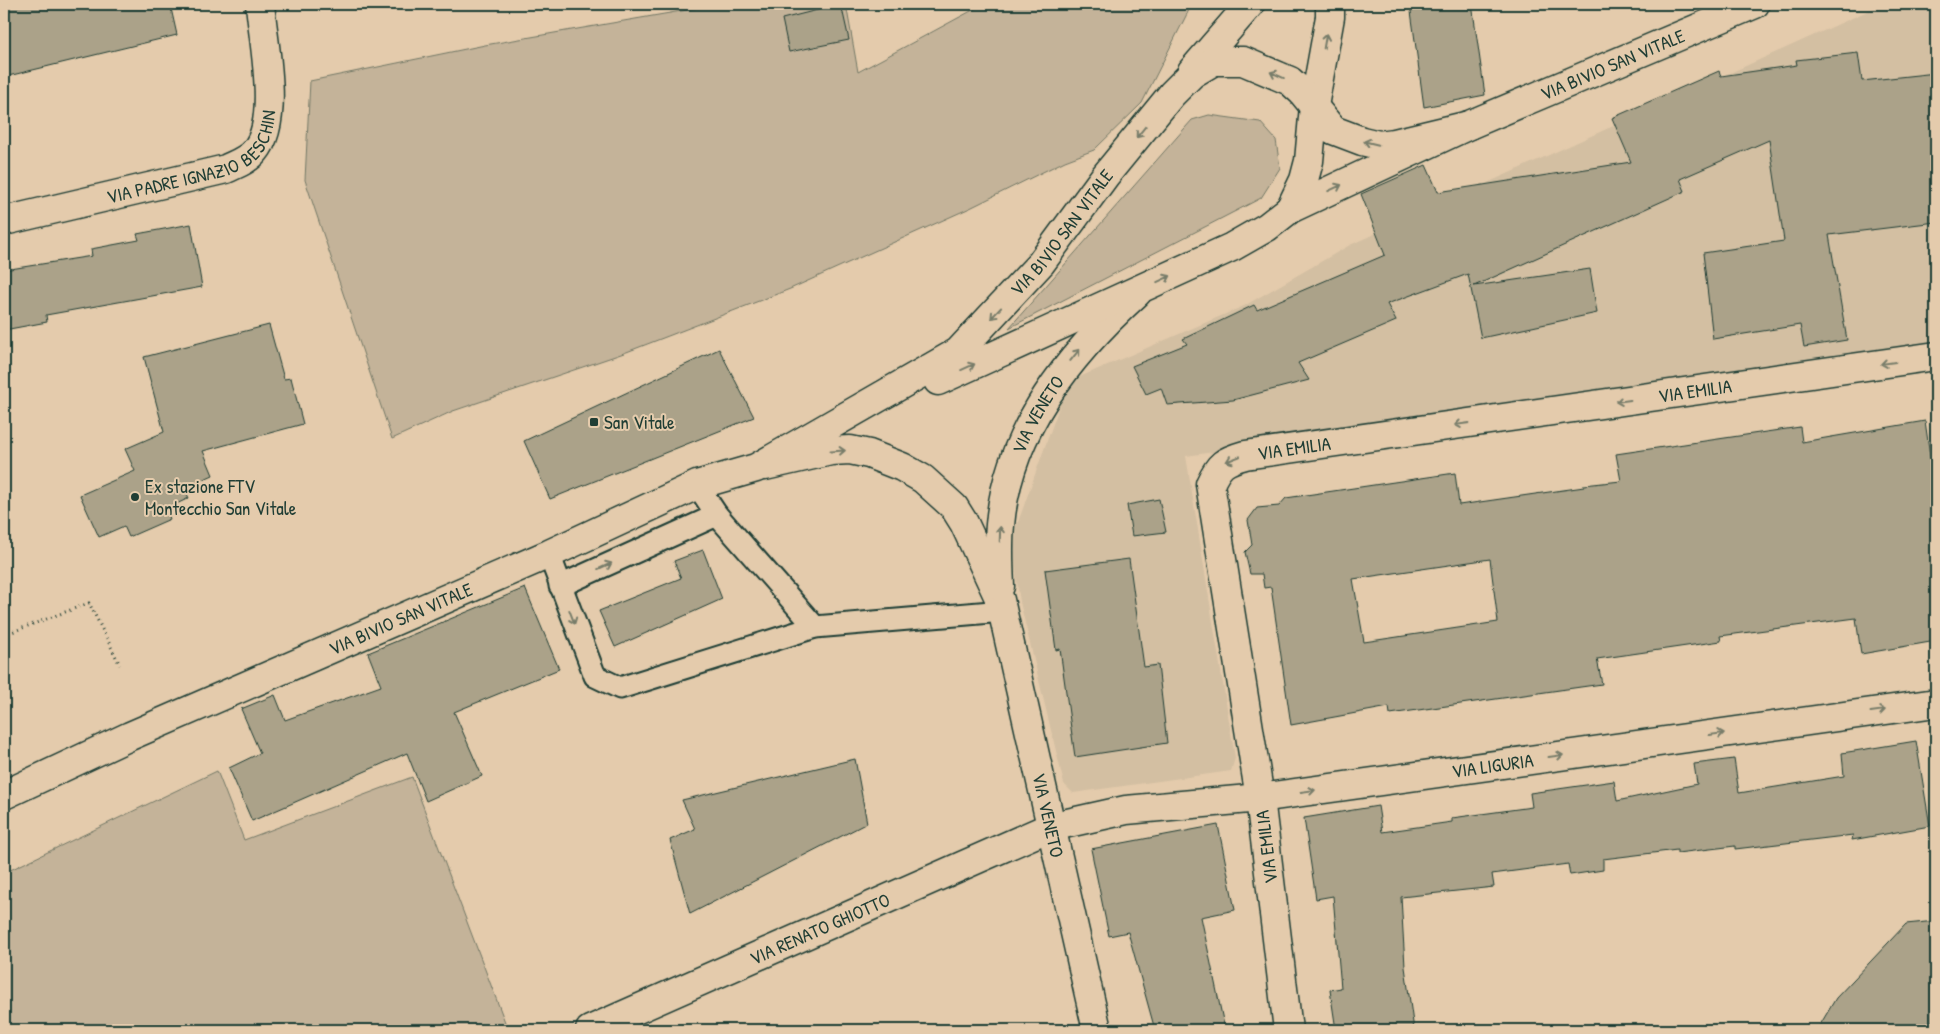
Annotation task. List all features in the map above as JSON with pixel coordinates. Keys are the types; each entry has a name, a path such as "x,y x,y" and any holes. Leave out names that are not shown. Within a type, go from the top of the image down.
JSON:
{"street":[{"name":"VIA PADRE IGNAZIO BESCHIN","path":"4,221 226,169 244,160 256,150 263,137 270,102 260,4"},
{"path":"1172,94 1250,4"},
{"path":"1314,106 1330,17 1330,4"},
{"name":"VIA BIVIO SAN VITALE","path":"796,445 1232,247 1267,227 1290,209 1469,125 1755,4"},
{"name":"VIA BIVIO SAN VITALE","path":"4,795 130,736 549,554 697,485 756,468 958,352 1041,263 1105,176 1172,94 1192,74 1214,61 1243,61 1290,81 1302,92 1333,130 1344,136 1379,145 1469,125"},
{"name":"VIA BIVIO SAN VITALE","path":"1290,209 1304,180 1309,161 1314,106"},
{"name":"VIA VENETO","path":"1001,605 1000,523 1007,484 1016,453 1057,378 1104,323 1140,290"},
{"name":"VIA EMILIA","path":"1288,1030 1260,798 1210,484 1218,468 1228,460 1245,455 1936,356"},
{"name":"VIA VENETO","path":"756,468 816,454 850,450 869,454 902,467 923,479 954,507 979,550 1001,605 1097,1030"},
{"name":"VIA LIGURIA","path":"1050,827 1126,810 1260,798 1936,703"},
{"name":"VIA RENATO GHIOTTO","path":"590,1030 1050,827"}],"lane":[{"path":"697,485 717,515 815,626"},
{"path":"560,586 717,515"},
{"path":"549,554 595,676 620,688 815,626 1001,605"}],"path":[{"path":"4,635 89,603 120,665"}],"shaded area":[{"path":"722,4 846,4 858,72 984,4 1192,4 1142,103 1094,150 1065,161 970,208 790,289 624,353 453,411 392,439 305,180 310,81 485,45"},
{"path":"1883,4 1936,4 1936,348 1186,456 1235,758 1231,771 1073,793 1064,784 1020,602 1011,542 1068,382 1244,306 1350,245"},
{"path":"1209,115 1260,122 1276,140 1280,168 1261,198 1009,328 1192,120"},
{"path":"217,771 244,840 412,777 508,1030 4,1030 4,873"}],"building":[{"path":"4,4 170,4 177,35 4,77"},
{"path":"841,4 849,40 789,52 782,19"},
{"path":"1410,4 1472,4 1485,95 1424,107"},
{"path":"1858,53 1862,81 1936,73 1936,222 1829,235 1847,340 1804,347 1800,325 1713,339 1703,253 1784,241 1769,140 1680,179 1685,191 1474,286 1590,269 1597,313 1481,338 1468,274 1387,304 1396,321 1298,363 1309,380 1233,400 1167,405 1161,388 1146,394 1132,366 1187,344 1183,339 1254,305 1257,310 1385,255 1361,194 1426,165 1438,192 1631,162 1612,118 1719,71 1721,76 1797,65 1796,60"},
{"path":"191,224 202,287 46,315 47,322 4,330 4,270 92,256 91,249 139,240 137,234"},
{"path":"269,325 284,379 291,378 303,424 203,451 213,475 184,488 189,498 166,509 170,519 129,537 124,526 99,537 80,495 135,471 125,449 164,432 144,357"},
{"path":"719,349 754,417 550,499 524,441"},
{"path":"1925,421 1936,497 1936,641 1861,654 1856,618 1720,636 1721,641 1597,659 1602,684 1390,714 1389,707 1291,725 1271,587 1264,588 1262,574 1250,574 1245,552 1252,545 1248,520 1257,508 1279,506 1286,498 1455,473 1459,505 1621,481 1616,454 1800,427 1802,442","holes":["1490,559 1498,622 1364,642 1353,579"]},
{"path":"1159,499 1166,532 1132,536 1127,505"},
{"path":"703,550 722,599 615,647 599,611 681,578 674,561"},
{"path":"1129,559 1144,667 1158,665 1167,743 1075,757 1060,649 1056,650 1045,570"},
{"path":"525,588 559,669 454,712 482,776 426,801 407,753 252,821 229,768 260,753 241,709 275,695 285,720 381,686 368,653"},
{"path":"1916,741 1930,826 1852,840 1853,835 1735,849 1735,846 1677,853 1677,850 1603,859 1603,870 1570,875 1568,864 1492,874 1494,887 1401,897 1405,967 1414,1030 1336,1030 1330,990 1341,988 1333,896 1316,899 1304,818 1378,806 1382,832 1452,822 1452,818 1532,807 1530,793 1614,781 1617,801 1697,784 1694,764 1734,759 1739,793 1844,776 1842,753"},
{"path":"855,759 867,823 690,914 670,840 695,829 682,800"},
{"path":"1218,825 1235,910 1201,917 1225,1030 1155,1030 1128,932 1109,936 1091,849"},
{"path":"1936,921 1936,1030 1817,1030 1836,998 1906,924"}],"place":[{"name":"San Vitale","path":"594,422"},
{"name":"Ex stazione FTV Montecchio San Vitale","path":"135,497"}]}
